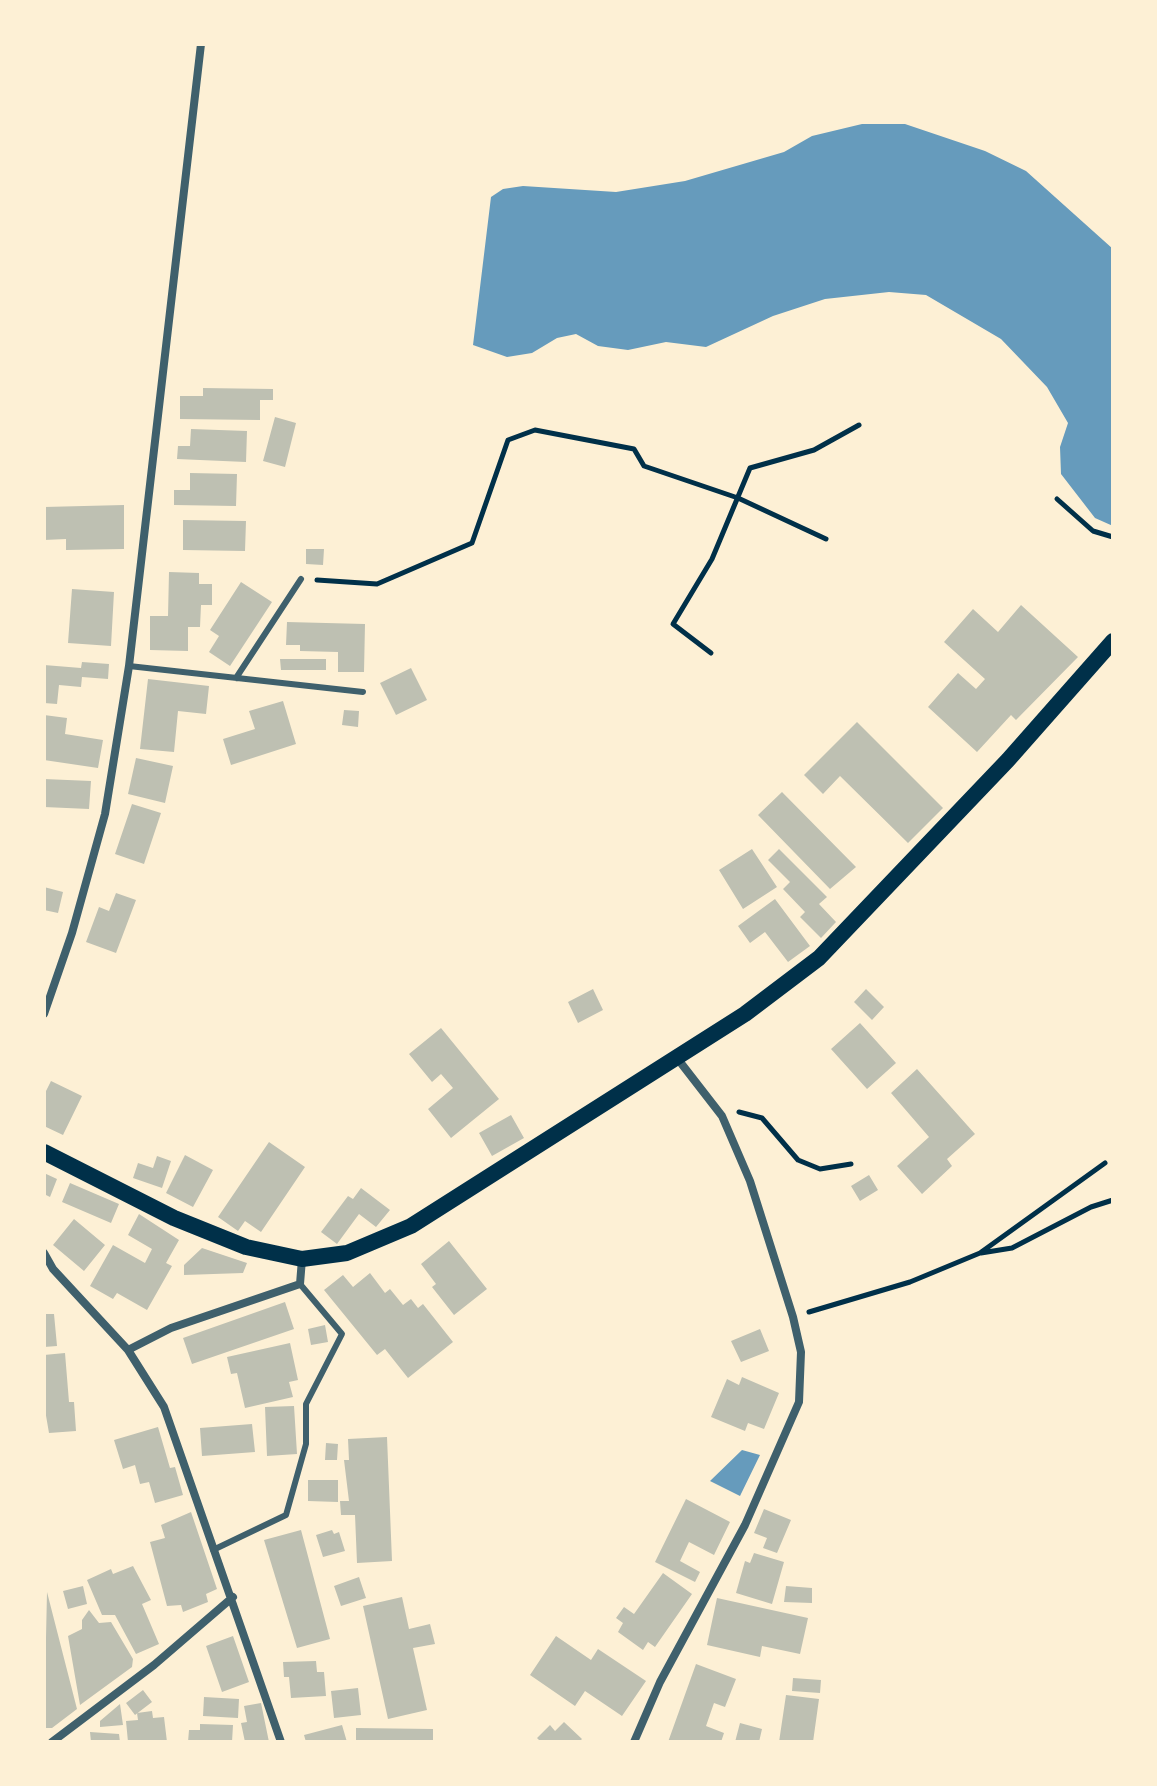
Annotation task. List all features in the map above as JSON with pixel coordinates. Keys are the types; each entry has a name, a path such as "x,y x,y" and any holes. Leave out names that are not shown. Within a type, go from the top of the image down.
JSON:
{"main road":[{"path":"44,1152 174,1218 246,1247 302,1259 347,1253 411,1226 745,1014 819,958 998,771 1113,641"}],"street":[{"path":"44,1014 72,933 105,814 129,666 201,44"},
{"path":"634,1742 660,1682 745,1525 799,1402 801,1352 750,1181 722,1116 677,1058"},
{"path":"44,1253 53,1269 128,1350 164,1407 213,1550 233,1597 281,1742"},
{"path":"128,1350 171,1328 300,1284 302,1259"},
{"path":"52,1742 154,1665 233,1597"}],"lane":[{"path":"236,678 301,579"},
{"path":"129,666 363,692"},
{"path":"213,1550 286,1515 306,1444 306,1404 342,1334 300,1284"}],"path":[{"path":"711,653 673,624 712,559 750,468 814,450 859,425"},
{"path":"301,579 377,584 472,543 508,440 535,430 634,449 644,466 738,498 826,539"},
{"path":"1057,499 1093,531 1113,537"},
{"path":"722,1116 740,1111 762,1118 798,1160 820,1169 851,1164"},
{"path":"793,1317 910,1282 980,1253 1105,1163"},
{"path":"980,1253 1012,1248 1091,1207 1113,1200"}],"water":[{"path":"862,124 905,124 985,151 1026,171 1113,249 1113,526 1095,518 1061,474 1060,447 1068,423 1047,387 1001,339 926,295 889,292 825,299 773,316 706,347 666,342 628,350 598,346 576,334 557,338 532,353 507,357 473,345 491,197 503,189 523,186 616,192 685,181 784,152 812,136"},
{"path":"742,1450 760,1455 740,1496 710,1481"}],"building":[{"path":"203,388 273,389 273,400 260,400 260,420 180,419 180,396 203,396"},
{"path":"275,417 296,423 285,467 263,461"},
{"path":"191,429 247,431 246,462 177,459 178,446 190,446"},
{"path":"190,473 237,474 236,506 174,505 174,490 190,490"},
{"path":"124,505 124,549 66,550 66,539 44,540 44,507"},
{"path":"183,520 246,521 245,551 183,550"},
{"path":"306,549 324,549 323,565 306,564"},
{"path":"169,572 199,573 199,584 212,584 212,605 201,605 200,627 188,627 188,651 150,650 150,616 168,616"},
{"path":"241,582 272,602 230,666 209,652 219,636 210,630"},
{"path":"72,589 114,592 111,646 68,643"},
{"path":"1021,605 1078,657 1016,720 1011,715 977,752 928,707 958,673 976,689 985,679 944,642 973,609 998,632"},
{"path":"287,622 365,624 364,672 338,672 338,652 300,651 300,645 286,645"},
{"path":"280,659 326,659 326,670 281,670"},
{"path":"82,662 109,664 108,679 82,677 81,687 59,685 57,704 44,703 44,665 81,668"},
{"path":"411,668 427,700 396,715 380,683"},
{"path":"148,679 209,686 206,714 178,711 174,752 140,749"},
{"path":"283,701 296,744 231,765 223,739 255,729 249,711"},
{"path":"344,710 359,711 358,727 342,725"},
{"path":"44,715 67,718 65,734 103,740 98,768 44,760"},
{"path":"857,722 943,808 908,843 840,776 823,794 804,775"},
{"path":"136,758 173,766 165,803 128,794"},
{"path":"44,779 91,781 89,809 44,807"},
{"path":"782,792 856,867 830,889 758,815"},
{"path":"132,804 161,813 144,864 115,854"},
{"path":"752,849 777,887 743,909 719,870"},
{"path":"779,849 827,897 819,904 836,922 821,938 800,917 805,912 783,889 790,882 768,860"},
{"path":"44,887 63,892 58,913 44,910"},
{"path":"116,893 136,900 116,953 86,942 99,907 109,911"},
{"path":"775,899 810,946 788,962 765,932 750,943 738,926"},
{"path":"593,989 603,1010 578,1023 568,1002"},
{"path":"866,989 884,1007 872,1020 854,1002"},
{"path":"860,1023 896,1063 867,1089 831,1049"},
{"path":"441,1028 499,1099 451,1138 428,1109 453,1088 441,1074 432,1082 409,1054"},
{"path":"917,1069 975,1134 947,1159 952,1166 922,1194 897,1166 929,1137 891,1093"},
{"path":"51,1081 82,1096 63,1135 44,1126 44,1095"},
{"path":"511,1115 524,1138 492,1156 479,1133"},
{"path":"269,1142 305,1167 261,1232 245,1221 238,1231 218,1217"},
{"path":"185,1155 213,1170 193,1207 166,1193"},
{"path":"157,1156 171,1161 162,1188 133,1178 138,1163 153,1168"},
{"path":"44,1173 57,1179 50,1197 44,1194"},
{"path":"869,1175 878,1190 860,1201 851,1186"},
{"path":"70,1183 119,1204 111,1223 62,1202"},
{"path":"361,1188 390,1210 376,1227 359,1214 337,1244 321,1232 348,1196 353,1199"},
{"path":"139,1214 179,1240 166,1263 172,1266 147,1310 117,1293 113,1299 90,1286 113,1245 145,1263 152,1249 128,1235"},
{"path":"74,1219 105,1245 84,1271 53,1245"},
{"path":"449,1241 487,1289 454,1315 432,1287 436,1284 421,1264"},
{"path":"202,1248 247,1263 243,1273 184,1275 184,1265"},
{"path":"370,1273 385,1293 390,1289 403,1305 411,1299 418,1308 423,1304 453,1342 408,1378 385,1349 377,1355 324,1290 343,1275 353,1287"},
{"path":"285,1302 294,1329 192,1364 183,1338"},
{"path":"44,1314 54,1314 57,1346 44,1347"},
{"path":"325,1325 328,1342 311,1345 308,1329"},
{"path":"760,1329 769,1351 741,1362 731,1341"},
{"path":"290,1343 298,1380 289,1382 293,1397 245,1408 237,1373 231,1374 227,1357"},
{"path":"65,1353 69,1402 74,1402 76,1431 49,1433 44,1404 44,1355"},
{"path":"742,1377 779,1393 764,1429 748,1423 745,1431 711,1417 727,1379 739,1385"},
{"path":"294,1406 297,1454 267,1456 265,1407"},
{"path":"252,1424 255,1452 202,1456 200,1428"},
{"path":"158,1427 170,1468 175,1467 183,1495 155,1503 149,1482 140,1484 135,1465 123,1469 114,1440"},
{"path":"387,1437 392,1561 357,1563 355,1515 341,1515 340,1501 349,1501 344,1460 349,1460 348,1439"},
{"path":"326,1443 338,1444 337,1460 325,1460"},
{"path":"308,1480 338,1480 338,1502 308,1501"},
{"path":"686,1499 730,1522 714,1555 689,1542 680,1561 700,1572 695,1582 655,1562"},
{"path":"764,1509 791,1520 777,1553 763,1548 767,1538 754,1533"},
{"path":"191,1512 217,1589 206,1594 208,1602 183,1612 181,1605 167,1606 150,1542 165,1538 161,1525"},
{"path":"301,1530 330,1639 297,1648 264,1540"},
{"path":"332,1530 334,1534 339,1532 345,1551 323,1557 316,1535"},
{"path":"754,1553 784,1562 772,1604 736,1593 745,1561 750,1563"},
{"path":"133,1566 151,1600 142,1604 159,1644 136,1654 115,1615 102,1615 87,1580 111,1569 113,1574"},
{"path":"663,1573 692,1594 655,1647 648,1642 643,1650 618,1632 623,1623 616,1618 624,1607 634,1614"},
{"path":"359,1577 366,1598 341,1606 334,1586"},
{"path":"83,1586 87,1604 68,1609 63,1591"},
{"path":"786,1586 812,1588 812,1603 784,1602"},
{"path":"47,1592 77,1709 52,1728 44,1728"},
{"path":"402,1597 409,1629 430,1624 435,1644 413,1648 427,1710 388,1719 363,1606"},
{"path":"717,1598 808,1618 800,1654 762,1646 760,1657 707,1645"},
{"path":"89,1610 99,1623 111,1622 133,1659 132,1667 80,1705 68,1636 82,1629 82,1620"},
{"path":"233,1636 249,1682 222,1692 206,1646"},
{"path":"556,1636 591,1660 598,1649 646,1681 622,1716 585,1691 575,1706 530,1675"},
{"path":"316,1661 317,1672 324,1672 326,1696 291,1698 289,1677 284,1677 283,1662"},
{"path":"696,1664 736,1679 725,1707 714,1703 706,1726 724,1733 721,1742 668,1742"},
{"path":"793,1678 821,1680 820,1693 792,1691"},
{"path":"358,1688 361,1715 334,1718 331,1691"},
{"path":"143,1690 152,1702 135,1715 126,1703"},
{"path":"786,1695 819,1699 813,1742 779,1742"},
{"path":"204,1697 239,1699 238,1718 203,1716"},
{"path":"261,1703 269,1742 245,1742 241,1723 247,1722 244,1706"},
{"path":"120,1704 123,1725 100,1727 100,1721"},
{"path":"152,1711 153,1718 164,1717 167,1742 128,1742 126,1721 138,1720 137,1713"},
{"path":"564,1722 582,1739 579,1742 541,1742 537,1738 550,1725 555,1731"},
{"path":"740,1723 762,1729 759,1742 735,1742"},
{"path":"200,1724 233,1725 232,1742 188,1742 189,1730 200,1730"},
{"path":"342,1725 347,1742 306,1742 304,1735"},
{"path":"356,1728 433,1729 433,1742 356,1742"},
{"path":"90,1732 119,1734 120,1742 91,1742"}]}
